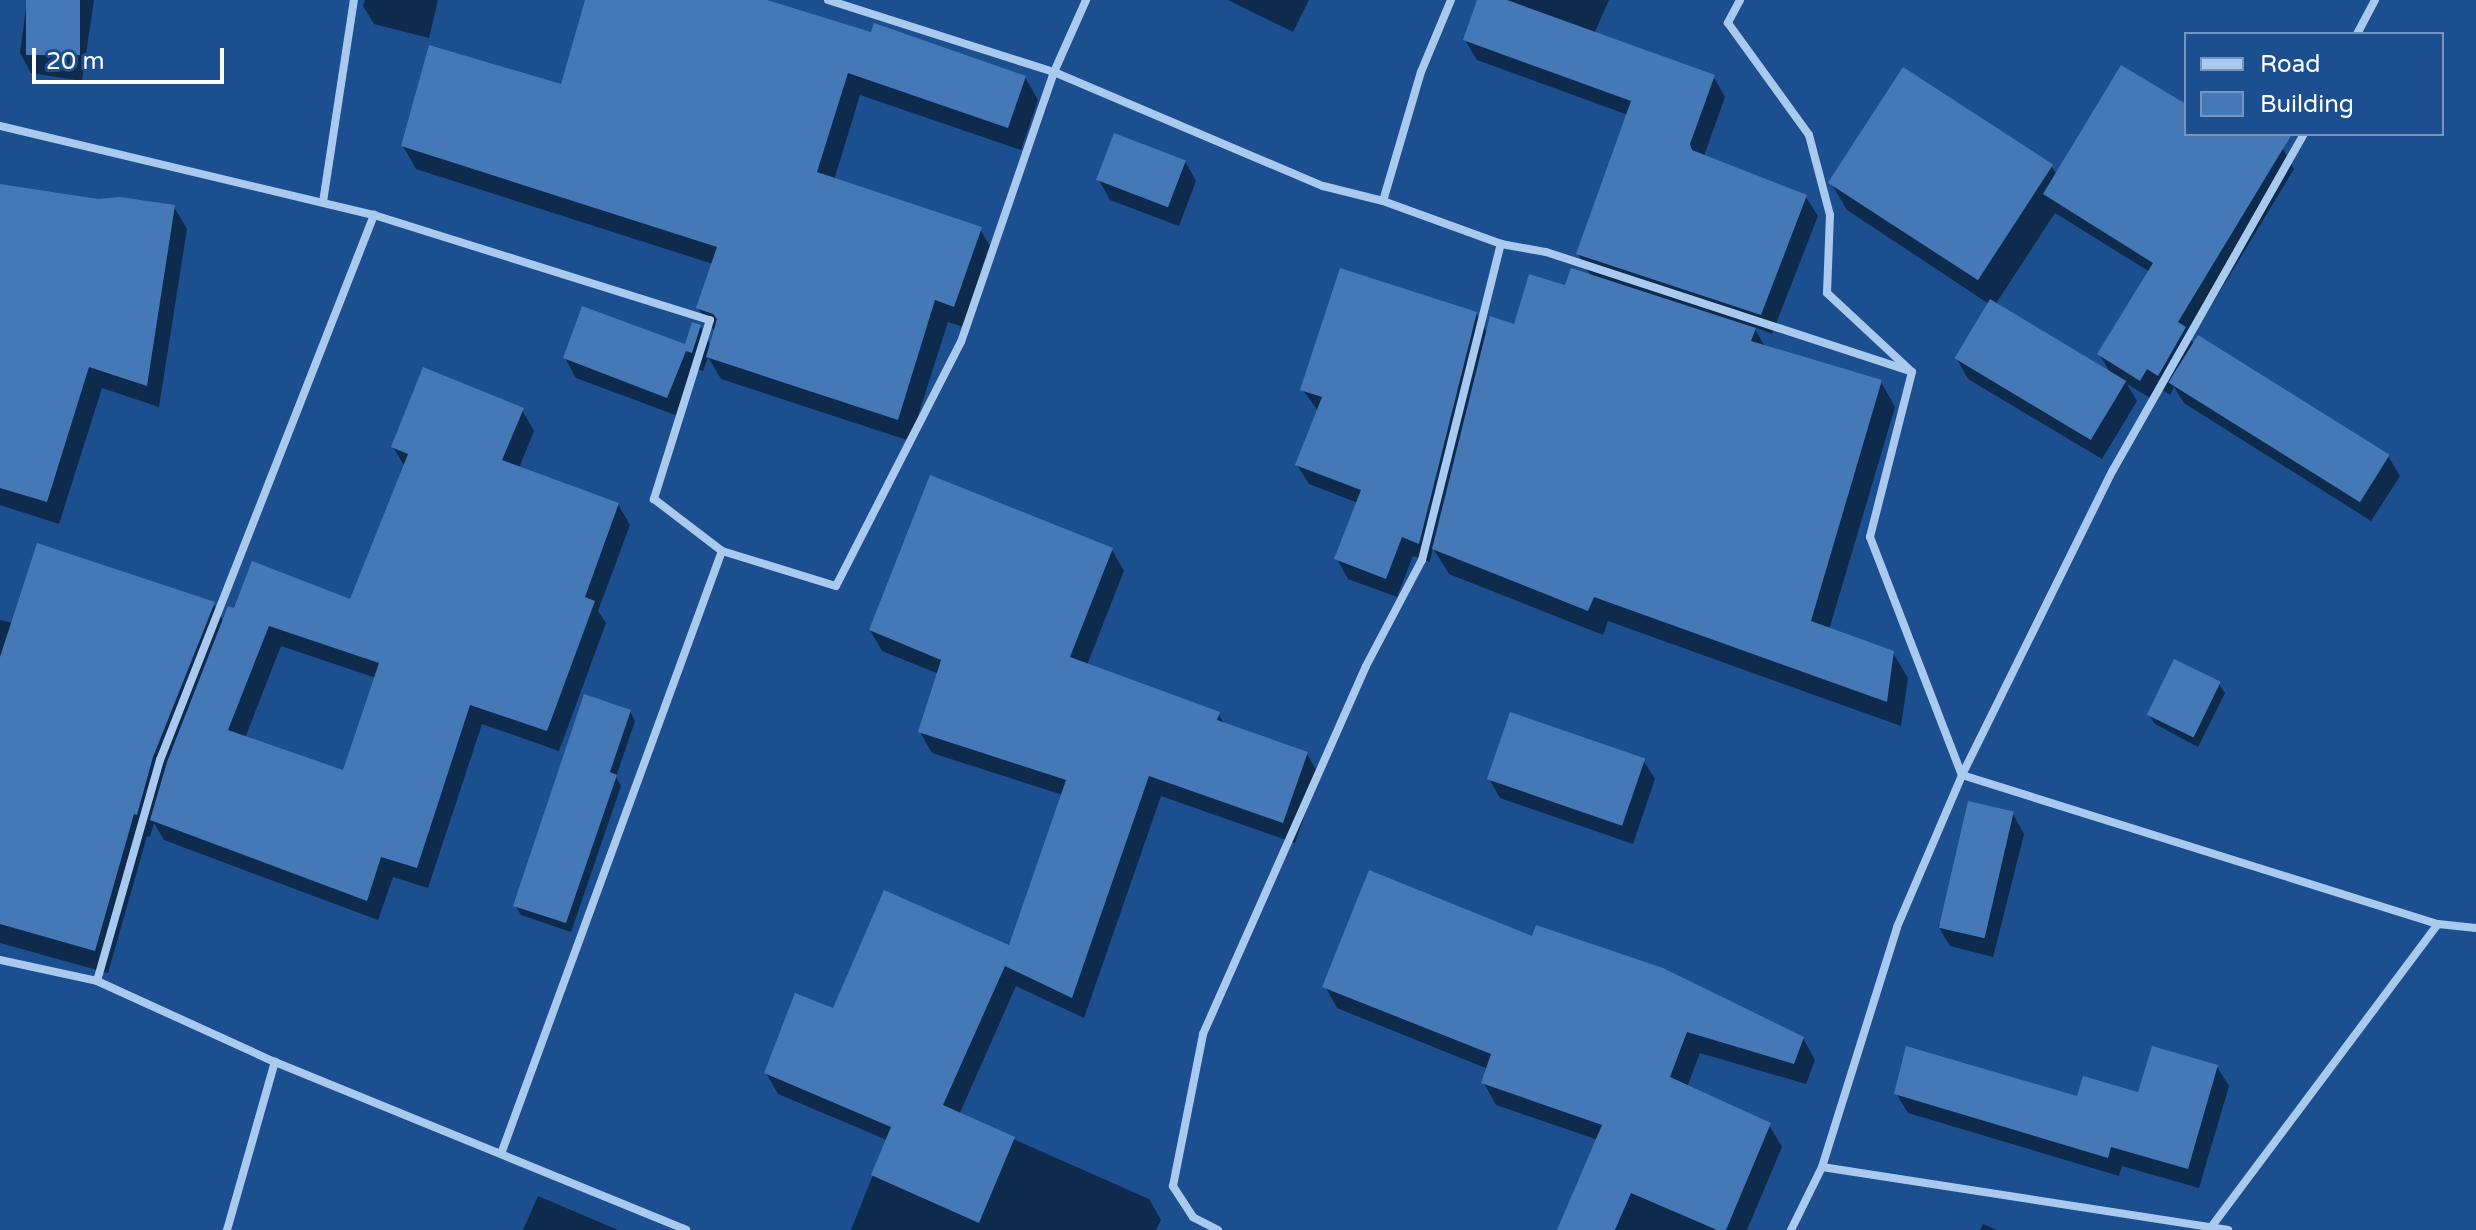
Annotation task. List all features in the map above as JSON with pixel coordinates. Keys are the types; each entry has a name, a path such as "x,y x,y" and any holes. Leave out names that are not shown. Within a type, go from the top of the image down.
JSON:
{"street":[{"path":"323,202 354,0"},
{"path":"828,0 1054,72 1323,186 1383,201 1501,244 1546,252 1912,372"},
{"path":"0,126 374,215 710,320 654,499 722,551 836,586 961,342 1054,72 1086,0"},
{"path":"1383,201 1421,72 1451,0"},
{"path":"1740,0 1728,23 1809,135 1830,215 1827,293 1912,372"},
{"path":"2358,32 2375,0"},
{"path":"1791,1230 1822,1167 1897,927 1962,775 2113,470 2303,136"},
{"path":"97,981 160,760 374,215"},
{"path":"1218,1230 1193,1217 1173,1186 1203,1034 1366,666 1422,560 1501,244"},
{"path":"1912,372 1870,537 1962,775"},
{"path":"501,1154 722,551"},
{"path":"1962,775 2438,924 2476,928"},
{"path":"2210,1229 2438,924"},
{"path":"0,960 97,981 275,1062 686,1230"},
{"path":"227,1230 275,1062"},
{"path":"1822,1167 2228,1230"}],"building":[{"path":"26,0 80,0 80,55 26,55"},
{"path":"585,0 767,0 871,32 874,23 1026,76 1008,128 848,73 817,172 982,227 954,307 935,300 898,420 706,357 717,319 713,314 696,308 717,247 401,146 429,45 561,84"},
{"path":"1477,0 1507,0 1715,75 1690,144 1692,150 1807,195 1761,315 1576,254 1631,101 1463,40"},
{"path":"2121,65 2184,103 2184,136 2291,136 2178,322 2186,327 2158,376 2147,369 2140,381 2097,354 2153,263 2043,194"},
{"path":"1903,67 2053,164 1978,280 1828,183"},
{"path":"1114,133 1186,161 1168,207 1096,180"},
{"path":"0,184 98,199 120,197 175,205 147,386 89,367 47,502 0,488"},
{"path":"1340,268 1477,312 1419,544 1402,537 1386,579 1334,559 1361,490 1295,465 1322,397 1300,390"},
{"path":"1571,268 1756,328 1751,341 1882,380 1811,621 1894,651 1887,702 1594,597 1588,611 1432,549 1490,316 1514,324 1529,274 1565,285"},
{"path":"1990,299 2126,381 2091,440 1954,358"},
{"path":"582,306 685,344 692,322 701,325 692,353 686,351 667,398 563,358"},
{"path":"2198,335 2390,455 2360,502 2168,382"},
{"path":"423,367 524,408 502,460 619,503 585,597 595,601 547,731 470,705 417,868 381,857 367,901 150,820 167,762 228,606 234,608 252,561 350,599 408,454 391,447","holes":["269,626 379,663 343,770 228,730"]},
{"path":"930,475 1113,548 1070,657 1220,712 1217,720 1308,752 1283,823 1149,776 1072,998 1005,966 943,1105 1015,1137 979,1223 871,1175 891,1127 764,1073 795,993 833,1008 884,890 1009,945 1066,780 918,732 941,660 869,630"},
{"path":"37,543 215,602 153,757 95,951 0,924 0,657"},
{"path":"2174,659 2221,682 2194,738 2147,715"},
{"path":"584,694 631,710 610,772 617,775 566,923 513,906"},
{"path":"1510,712 1645,759 1622,826 1487,779"},
{"path":"1968,801 2014,812 1985,938 1939,928"},
{"path":"1369,870 1532,936 1536,925 1663,968 1804,1037 1794,1064 1687,1032 1670,1077 1771,1123 1726,1230 1717,1230 1631,1193 1615,1230 1557,1230 1602,1125 1481,1083 1491,1054 1322,987"},
{"path":"1906,1046 2077,1096 2083,1076 2138,1092 2152,1046 2218,1065 2188,1169 2111,1147 2108,1158 1894,1094"}]}
